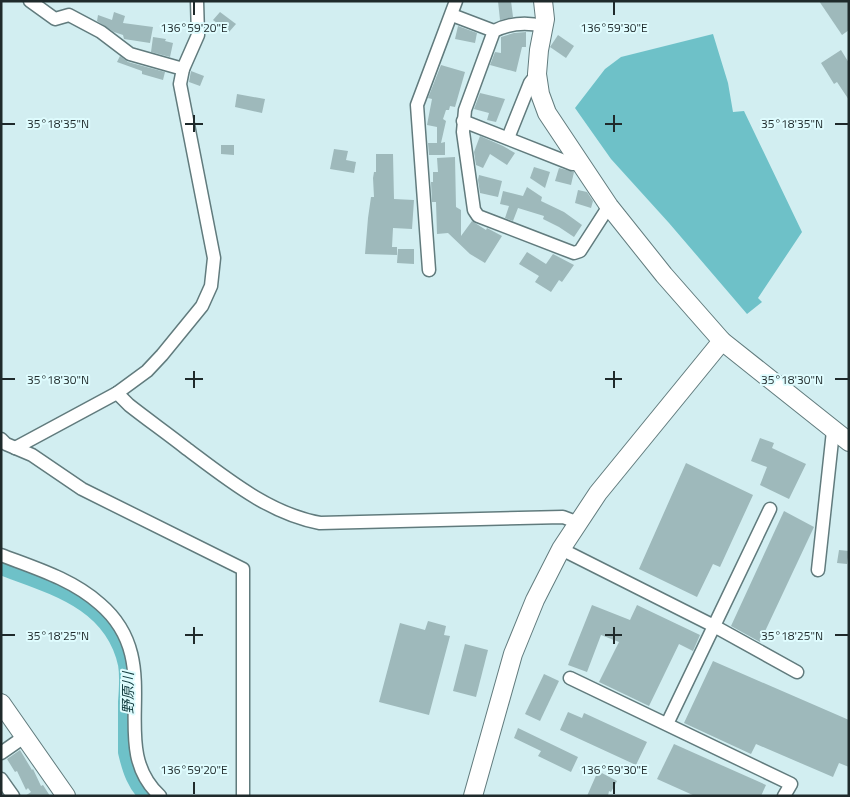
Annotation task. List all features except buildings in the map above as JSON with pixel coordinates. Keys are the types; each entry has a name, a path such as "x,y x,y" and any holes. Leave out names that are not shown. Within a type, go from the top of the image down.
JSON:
{"street":[{"path":"30,1 54,19 69,15 102,32 130,54 183,68"},
{"path":"15,448 117,394 147,371 202,306 211,286 214,258 180,84 183,68 198,35 197,1"},
{"path":"429,270 417,105 456,1"},
{"path":"543,1 545,19 537,74 540,94 547,113 609,206 664,275 722,341 849,442"},
{"path":"452,14 494,31"},
{"path":"543,26 530,22 502,27 494,31 465,110 463,132 474,210 478,216 574,253 580,251 609,206"},
{"path":"508,138 530,83 537,74"},
{"path":"464,121 572,164 581,164"},
{"path":"473,796 513,654 535,600 561,550 598,494 722,341"},
{"path":"117,394 222,476 269,505 302,520 320,523 563,517 579,523"},
{"path":"818,570 833,431"},
{"path":"1,439 6,444 32,455 82,488 243,569 243,796"},
{"path":"667,724 770,509"},
{"path":"561,550 714,626 797,672"},
{"path":"1,554 59,578 84,591 114,618 122,630 128,643 135,672 135,745 138,762 143,775 160,796"},
{"path":"570,678 791,784 784,796"},
{"path":"1,703 66,796"},
{"path":"1,753 24,737"},
{"path":"1,779 13,796"}],"water":[{"path":"713,34 728,83 733,112 744,111 802,232 758,298 762,302 747,314 611,159 575,108 605,69 621,57"}],"waterway":[{"name":"野原川","path":"1,565 61,588 96,610 110,624 121,642 128,664 128,752 131,765 145,792 150,796"}]}
